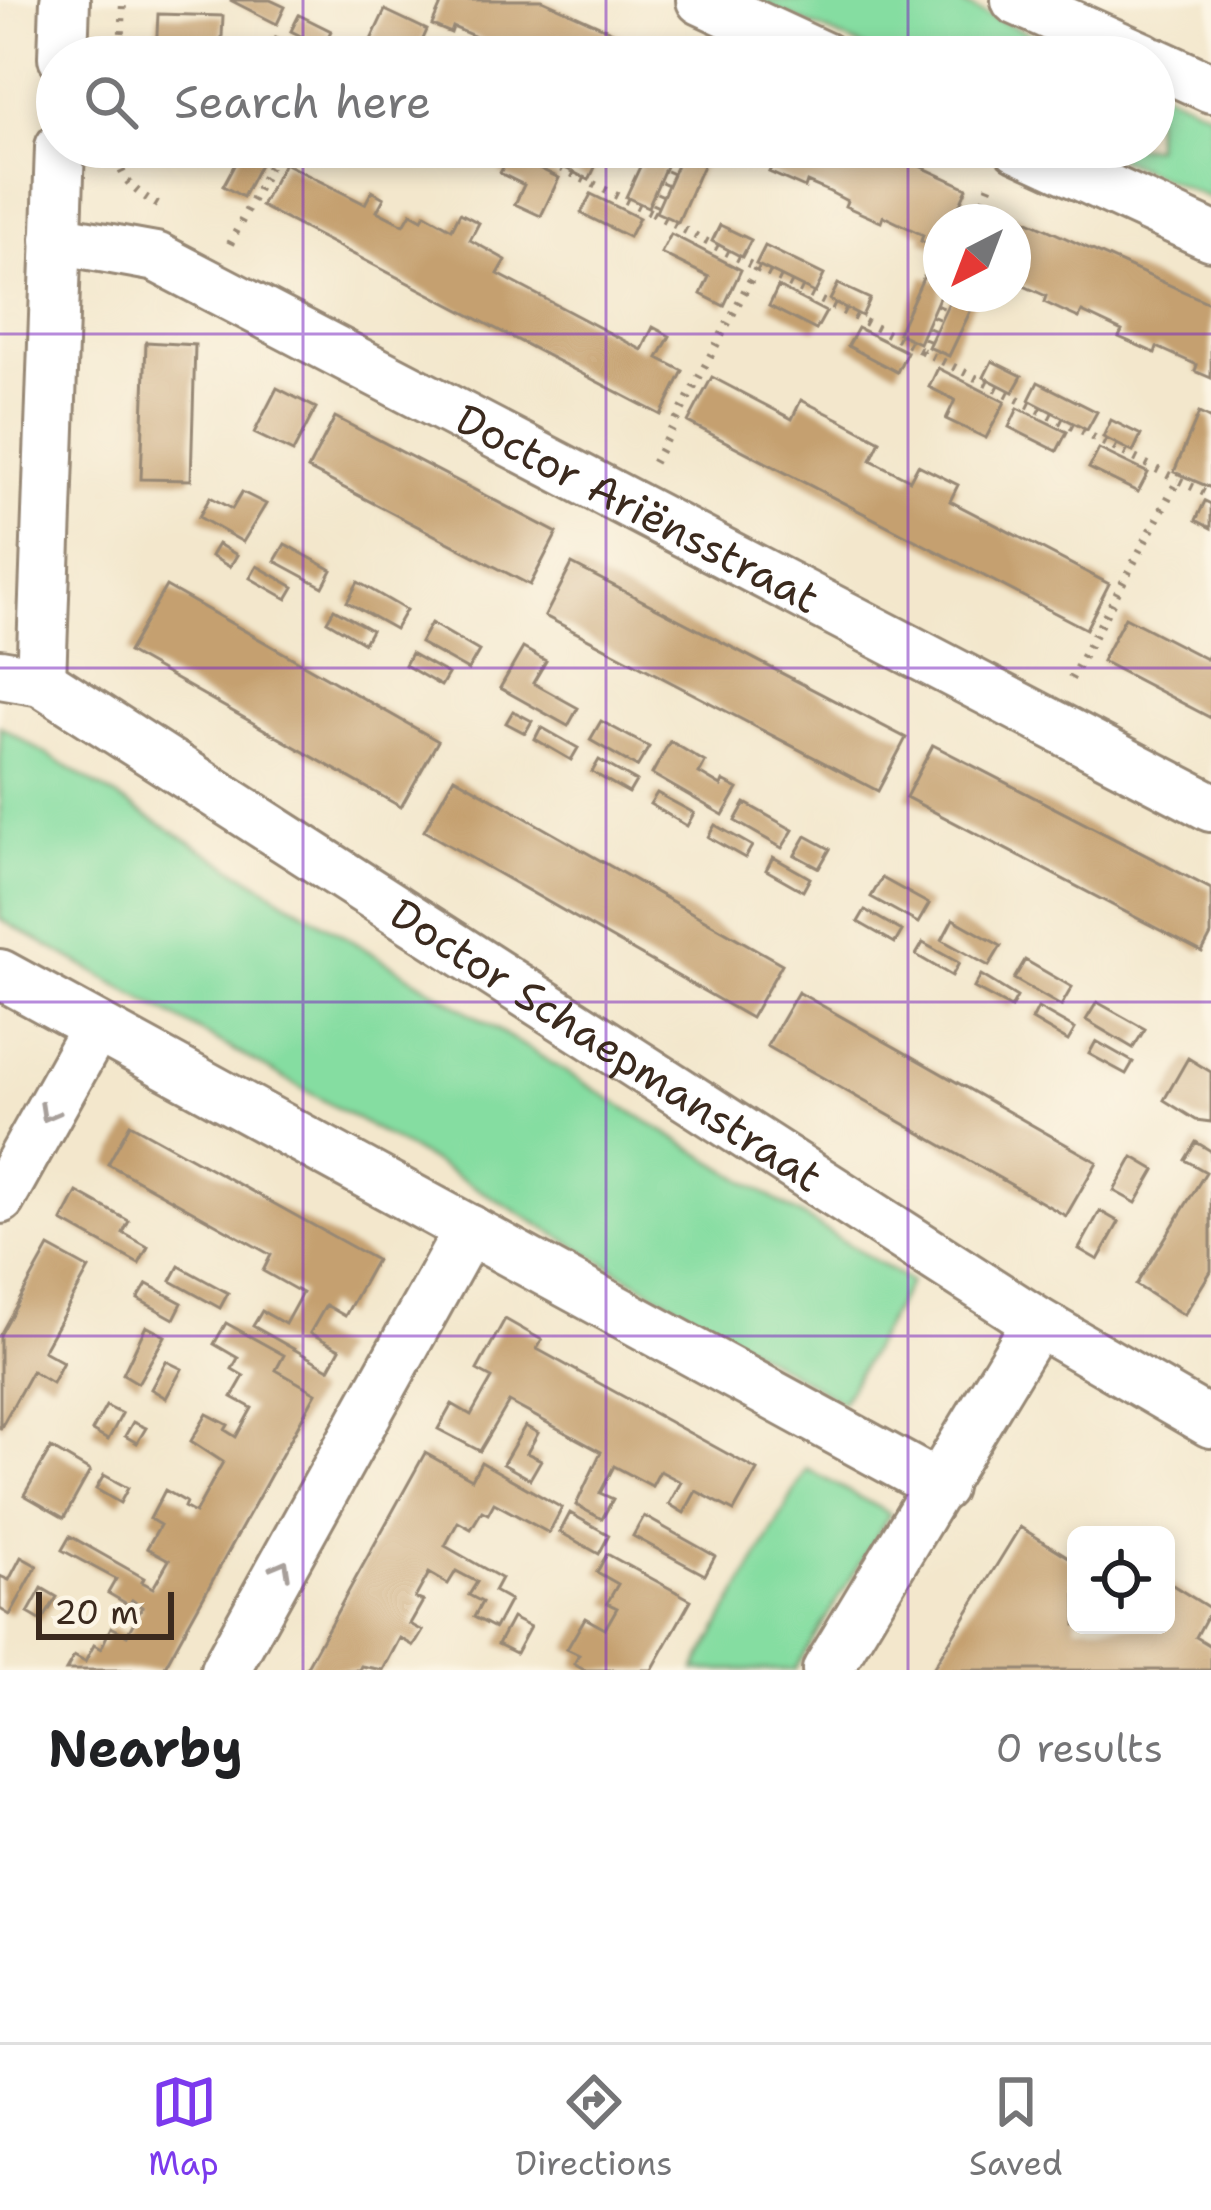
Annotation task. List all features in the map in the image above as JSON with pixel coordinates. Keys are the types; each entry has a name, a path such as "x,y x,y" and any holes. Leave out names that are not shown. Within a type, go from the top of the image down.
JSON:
{"street":[{"path":"64,36 65,0"},
{"path":"700,0 778,36"},
{"path":"1016,0 1096,36"},
{"path":"1175,72 1211,88"},
{"path":"20,678 58,168"},
{"path":"1046,168 1211,236"},
{"name":"Doctor Ariënsstraat","path":"56,239 156,257 1211,807"},
{"name":"Doctor Schaepmanstraat","path":"20,678 1037,1322 1211,1423"},
{"path":"0,974 941,1487"},
{"path":"0,1199 97,1027"},
{"path":"225,1670 469,1229"},
{"path":"827,1670 1037,1322"}],"path":[{"path":"122,36 123,0"},
{"path":"229,246 268,168"},
{"path":"561,168 1211,496"},
{"path":"652,213 672,168"},
{"path":"984,204 1002,168"},
{"path":"653,466 757,268"},
{"path":"922,351 938,312"},
{"path":"1052,670 1073,681 1178,480"}],"green space":[{"path":"754,0 953,0 1035,36 837,36"},
{"path":"1175,97 1211,113 1211,199 1140,168 1175,168"},
{"path":"0,726 910,1282 842,1402 405,1146 0,919"},
{"path":"807,1469 890,1514 794,1670 695,1670"}],"building":[{"path":"230,0 270,0 285,7 277,24"},
{"path":"443,0 542,0 622,36 474,36 432,25"},
{"path":"385,10 427,30 424,36 373,36"},
{"path":"158,14 223,16 222,36 157,36"},
{"path":"299,15 331,31 328,36 301,36 291,31"},
{"path":"233,168 258,168 243,197 223,186"},
{"path":"281,168 294,168 365,204 372,191 384,198 377,211 404,225 411,213 422,219 425,214 452,229 460,213 479,223 470,240 506,260 498,274 642,350 653,327 670,336 658,358 683,371 661,415 261,206"},
{"path":"503,168 539,168 559,178 541,216 515,204 524,185 500,173"},
{"path":"565,168 595,168 589,180"},
{"path":"639,168 665,168 648,207 626,197"},
{"path":"676,168 702,168 678,222 656,212"},
{"path":"771,168 924,168 967,188 960,204 923,204 923,235 883,216 881,222 845,206 847,201 807,182 805,188 769,172"},
{"path":"591,194 639,218 629,237 581,213"},
{"path":"1031,222 1211,304 1211,378 1195,371 1197,365 1157,347 1155,353 1119,337 1122,331 1082,312 1079,318 1044,302 1046,296 1031,289"},
{"path":"720,225 751,240 742,257 712,241"},
{"path":"671,234 741,270 724,306 701,294 709,277 661,253"},
{"path":"765,246 824,275 815,293 756,264"},
{"path":"923,278 923,312 933,312 919,343 898,333"},
{"path":"838,284 870,299 862,316 830,300"},
{"path":"778,287 826,312 816,330 769,306"},
{"path":"945,312 970,312 949,356 928,347"},
{"path":"858,328 907,352 897,372 848,346"},
{"path":"146,342 195,345 191,480 141,479"},
{"path":"992,361 1022,376 1013,392 984,377"},
{"path":"938,368 1005,402 986,438 946,419 955,400 929,387"},
{"path":"712,377 792,419 801,400 841,420 880,441 871,460 910,480 918,465 958,485 950,501 1109,584 1086,629 688,422"},
{"path":"1038,382 1097,412 1087,430 1029,400"},
{"path":"277,388 316,408 293,452 254,433"},
{"path":"1018,408 1067,432 1057,451 1009,427"},
{"path":"1199,413 1211,419 1211,488 1174,472"},
{"path":"335,417 557,533 530,585 308,469"},
{"path":"1111,420 1141,435 1133,452 1103,437"},
{"path":"1099,449 1148,473 1138,492 1089,468"},
{"path":"242,492 266,504 243,542 199,517 210,497 232,509"},
{"path":"1205,501 1211,504 1211,528 1196,520"},
{"path":"218,544 237,555 230,567 211,556"},
{"path":"285,544 332,570 323,587 275,561"},
{"path":"572,564 906,738 878,791 545,616"},
{"path":"257,566 294,587 287,599 250,578"},
{"path":"358,582 406,610 395,629 347,602"},
{"path":"166,586 438,741 401,807 128,652"},
{"path":"334,609 371,630 364,643 327,621"},
{"path":"1125,617 1206,659 1211,649 1211,718 1102,661"},
{"path":"431,623 479,651 468,670 420,643"},
{"path":"523,648 546,661 533,683 578,708 568,726 500,688"},
{"path":"411,653 448,674 441,686 405,665"},
{"path":"513,711 532,721 525,733 506,723"},
{"path":"601,721 649,747 637,767 590,740"},
{"path":"541,727 578,748 571,760 535,739"},
{"path":"670,741 705,762 699,773 721,786 723,781 738,789 723,815 652,774"},
{"path":"933,745 1211,889 1211,935 1202,952 906,797"},
{"path":"599,760 636,781 629,793 592,772"},
{"path":"454,777 782,964 751,1018 424,831"},
{"path":"657,793 694,813 687,826 650,804"},
{"path":"745,803 793,830 782,848 735,821"},
{"path":"715,825 752,846 745,858 708,837"},
{"path":"806,836 830,849 819,868 795,855"},
{"path":"773,857 810,878 803,891 766,870"},
{"path":"882,878 929,904 918,923 871,897"},
{"path":"865,910 902,931 895,943 858,922"},
{"path":"953,919 1001,946 989,966 942,940"},
{"path":"923,943 959,963 952,976 916,955"},
{"path":"1025,960 1072,987 1061,1006 1014,979"},
{"path":"981,975 1017,997 1011,1008 974,988"},
{"path":"798,992 1097,1162 1066,1216 767,1046"},
{"path":"1097,1002 1145,1029 1133,1048 1086,1020"},
{"path":"1038,1008 1075,1029 1068,1041 1032,1020"},
{"path":"1096,1041 1133,1062 1126,1074 1089,1054"},
{"path":"1188,1058 1211,1072 1211,1122 1196,1120 1164,1100"},
{"path":"130,1124 376,1260 345,1316 326,1305 310,1333 340,1349 329,1369 253,1326 262,1311 285,1324 302,1293 263,1271 271,1255 108,1164"},
{"path":"1196,1142 1211,1151 1211,1271 1184,1315 1136,1285 1206,1172 1185,1160"},
{"path":"1133,1157 1155,1170 1136,1203 1114,1191"},
{"path":"77,1192 129,1221 123,1233 148,1247 139,1264 62,1221"},
{"path":"1100,1211 1119,1222 1098,1260 1079,1249"},
{"path":"49,1247 89,1269 43,1351 63,1362 52,1383 32,1371 0,1429 0,1335"},
{"path":"179,1266 228,1293 220,1308 171,1281"},
{"path":"147,1284 182,1303 174,1319 138,1299"},
{"path":"505,1319 542,1340 537,1349 757,1470 734,1511 696,1491 684,1513 669,1504 681,1482 660,1471 652,1486 614,1466 600,1493 613,1499 602,1519 576,1505 601,1452 509,1402 480,1451 438,1429 452,1404 471,1415 492,1378 477,1370"},
{"path":"226,1323 284,1355 276,1370 316,1393 163,1670 66,1670 74,1656 85,1662 94,1645 101,1649 111,1627 127,1635 142,1607 108,1593 116,1579 62,1550 70,1536 144,1578 142,1582 153,1588 169,1560 147,1548 160,1525 150,1519 165,1490 195,1513 223,1462 191,1441 207,1414 228,1425 225,1430 236,1437 252,1408 232,1397 244,1376 232,1369 238,1358 214,1344"},
{"path":"146,1326 165,1336 138,1383 123,1374"},
{"path":"166,1361 182,1369 166,1398 151,1389"},
{"path":"106,1406 122,1414 108,1440 92,1431"},
{"path":"133,1422 146,1428 137,1443 125,1436"},
{"path":"525,1426 538,1433 527,1453 541,1460 530,1479 503,1464"},
{"path":"51,1448 90,1471 64,1518 24,1495"},
{"path":"425,1453 472,1479 481,1462 562,1508 549,1533 494,1503 488,1514 482,1511 471,1529 458,1522 445,1546 501,1578 494,1591 510,1600 495,1628 474,1617 482,1602 469,1595 477,1582 456,1571 448,1584 429,1573 415,1598 423,1601 410,1624 423,1631 414,1646 400,1638 383,1670 361,1666 359,1670 305,1670"},
{"path":"104,1475 128,1488 120,1503 96,1489"},
{"path":"570,1513 609,1535 599,1554 560,1532"},
{"path":"644,1516 715,1556 705,1575 633,1536"},
{"path":"1020,1527 1067,1556 1067,1634 1175,1634 1175,1587 1211,1609 1196,1637 1211,1646 1211,1670 932,1670"},
{"path":"607,1554 691,1600 652,1670 584,1670 574,1664 579,1655 567,1649 585,1618 605,1629 617,1608 607,1603 618,1584 597,1572"},
{"path":"21,1557 37,1566 10,1615 0,1609 0,1576 9,1580"},
{"path":"42,1588 57,1597 42,1621 28,1613"},
{"path":"512,1618 530,1627 516,1653 498,1644"}]}
